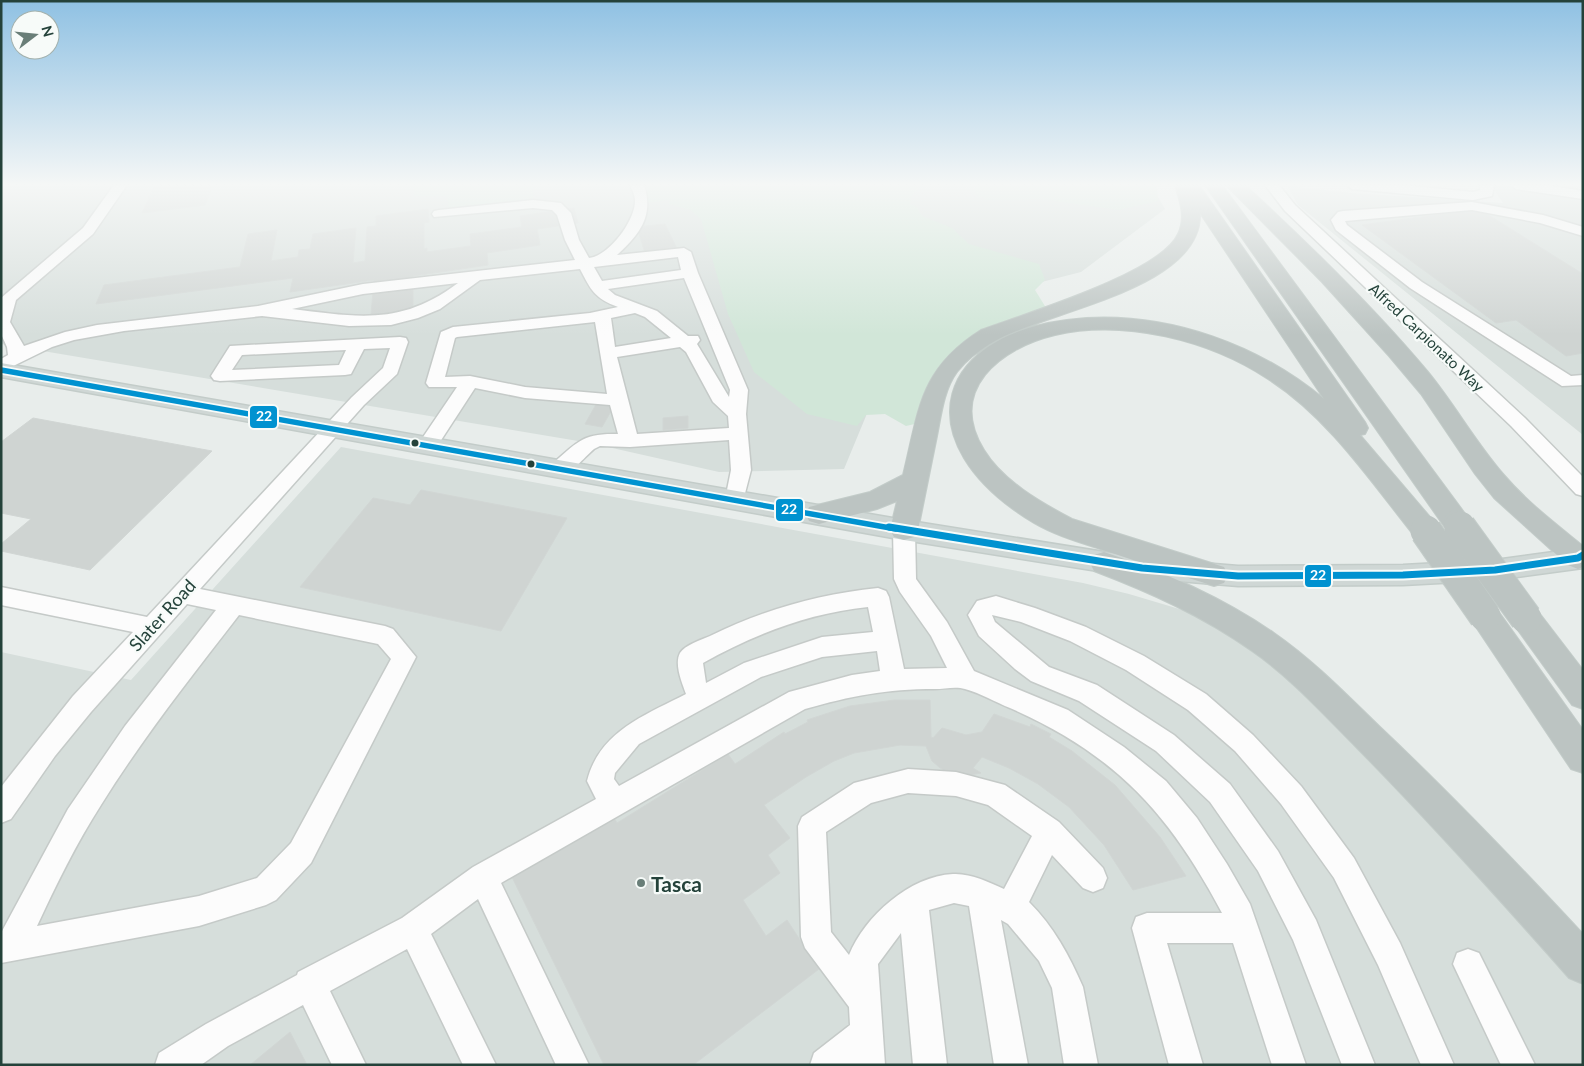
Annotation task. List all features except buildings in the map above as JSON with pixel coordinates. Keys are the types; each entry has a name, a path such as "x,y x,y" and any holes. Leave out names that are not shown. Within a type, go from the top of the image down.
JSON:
{"highway":[{"path":"904,530 936,388 953,362 970,347 989,335 1128,282 1164,262 1182,245 1186,235"},
{"path":"1223,235 1583,758"},
{"path":"1248,235 1583,695"},
{"path":"1287,235 1409,365 1440,403 1481,463 1504,492 1581,557"},
{"path":"1214,575 1062,526 1024,505 1008,493 984,468 962,429 960,404 962,393 973,372 990,355 1012,342 1039,332 1074,326 1136,327 1173,333 1216,346 1262,365 1302,392 1341,431 1426,531"},
{"path":"819,514 878,500 914,481"},
{"path":"1104,563 1156,583 1198,603 1250,634 1287,661 1424,793 1583,964"}],"main road":[{"path":"6,364 333,429 904,530 1104,563 1214,575 1302,576 1431,574 1495,570 1581,557"}],"street":[{"path":"6,364 17,350 2,322 9,298 84,235"},
{"path":"570,235 572,240 592,263 596,286 609,298 651,314 684,341 693,350 719,398 738,423"},
{"path":"592,263 618,248 627,235"},
{"name":"Alfred Carpionato Way","path":"1318,235 1523,428 1583,489"},
{"path":"1351,235 1409,280 1466,319 1568,382 1583,380"},
{"path":"6,364 99,329 259,311 363,289 474,278 684,252 690,273 739,390 738,423 741,470 735,500"},
{"path":"596,286 690,273"},
{"path":"259,311 306,315 330,320 385,322 434,306 474,278"},
{"path":"618,400 579,399 505,391 470,381 435,383 447,336 453,332 603,316 637,308"},
{"path":"603,316 608,353 618,400 630,441"},
{"path":"608,353 718,337"},
{"name":"Slater Road","path":"1,810 58,733 180,594 358,401 391,370 400,342 357,345"},
{"path":"357,345 345,370 220,376 236,350 357,345"},
{"path":"427,446 470,381"},
{"path":"559,469 587,444 598,440 630,441 738,423"},
{"path":"904,530 908,586 916,601 939,629 965,678"},
{"path":"6,947 199,910 266,890 301,853 404,658 385,636 180,594"},
{"path":"1,596 116,618 151,627"},
{"path":"700,697 693,680 690,658 748,629 806,608 846,599 878,597 894,679"},
{"path":"6,947 101,780 161,695 234,605"},
{"path":"1359,1065 1305,931 1268,861 1220,793 1165,743 1088,693 1040,674 987,629 980,615 985,607 996,605 1027,614 1078,634 1135,663 1197,702 1244,743 1291,795 1344,868 1389,954 1438,1065"},
{"path":"614,803 600,782 603,768 630,736 753,670 798,654 843,644 886,640"},
{"path":"1025,702 1040,674"},
{"path":"171,1065 217,1035 309,983 414,929 484,877 798,700 852,685 894,679 965,678 1025,702 1058,718 1115,755 1156,790 1187,827 1218,874 1244,928 1289,1065"},
{"path":"865,1017 816,936 812,826 864,792 908,781 956,784 996,794 1050,832 1092,878"},
{"path":"1010,908 1050,832"},
{"path":"484,877 573,1065"},
{"path":"868,1065 862,960 882,931 901,912 926,894 954,888 982,894 1019,913 1050,950 1067,987 1082,1065"},
{"path":"982,894 1011,1065"},
{"path":"913,903 930,1065"},
{"path":"1186,1065 1147,928 1244,928"},
{"path":"414,929 480,1065"},
{"path":"1468,964 1520,1065"},
{"path":"309,983 350,1065"},
{"path":"826,1065 865,1017"}],"shaded area":[{"path":"1,235 1131,235 1081,272 986,296 895,346 844,469 719,472 590,443 1,344"},
{"path":"1335,235 1583,235 1583,435"},
{"path":"341,447 1083,583 1186,611 1260,654 1305,693 1406,793 1578,981 1583,987 1583,1065 1,1065 1,652 131,680"}],"green space":[{"path":"705,235 959,235 969,244 1039,264 1045,280 1035,290 1048,311 976,343 923,422 906,426 885,414 866,415 857,426 807,414 754,372 728,314"}],"transit line":[{"name":"22","path":"1,370 904,530 1142,568 1238,576 1403,575 1495,570 1578,558 1583,555"}],"place":[{"name":"Tasca","path":"641,883"}]}
